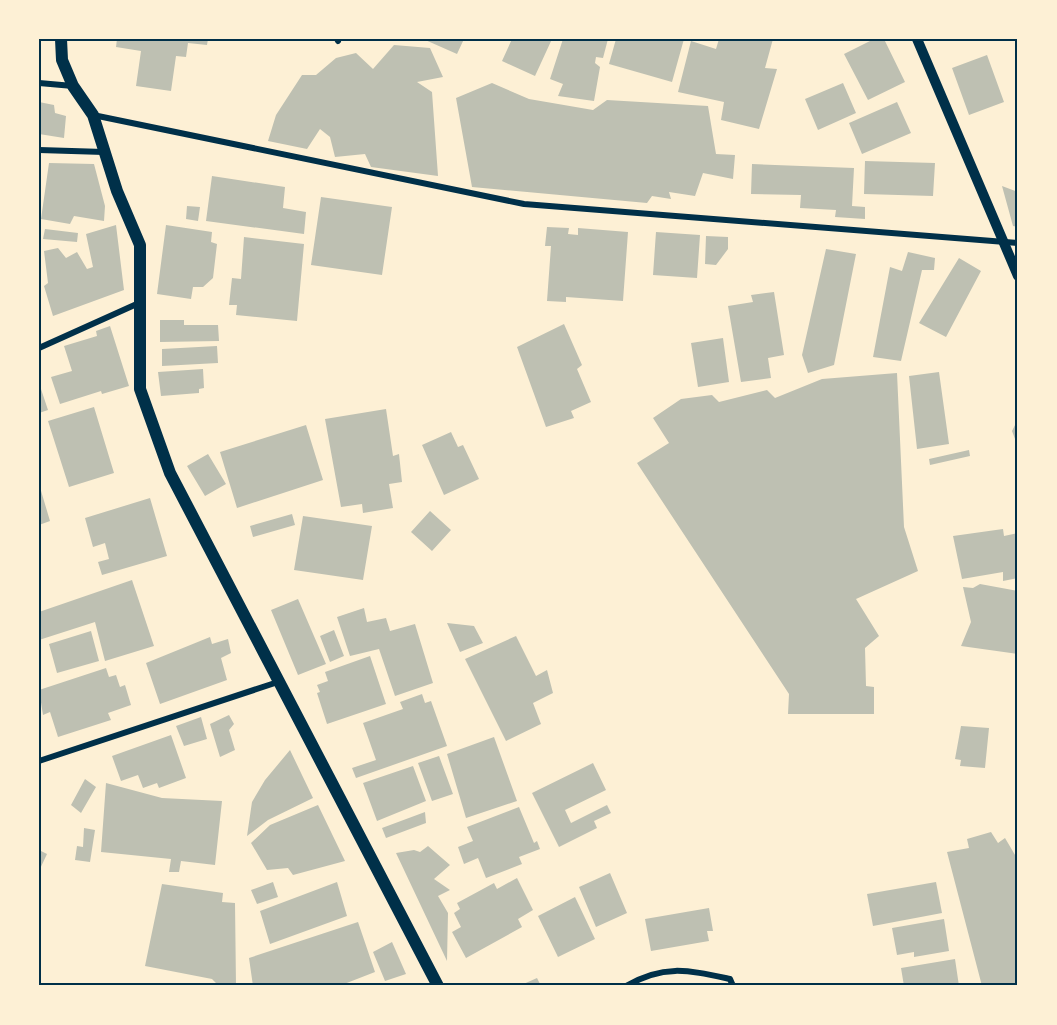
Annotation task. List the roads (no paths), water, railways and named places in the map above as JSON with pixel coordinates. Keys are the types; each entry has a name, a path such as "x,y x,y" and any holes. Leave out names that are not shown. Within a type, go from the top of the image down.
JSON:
{"main road":[{"path":"61,39 62,60 73,86 93,115 117,191 140,245 140,389 166,463 438,986"}],"street":[{"path":"917,39 1018,276"},
{"path":"39,83 73,86"},
{"path":"93,115 524,204 1018,243"},
{"path":"39,150 105,152"},
{"path":"39,348 139,303"},
{"path":"39,761 278,682"},
{"path":"626,986 648,973 689,970 730,979 733,986"}]}
